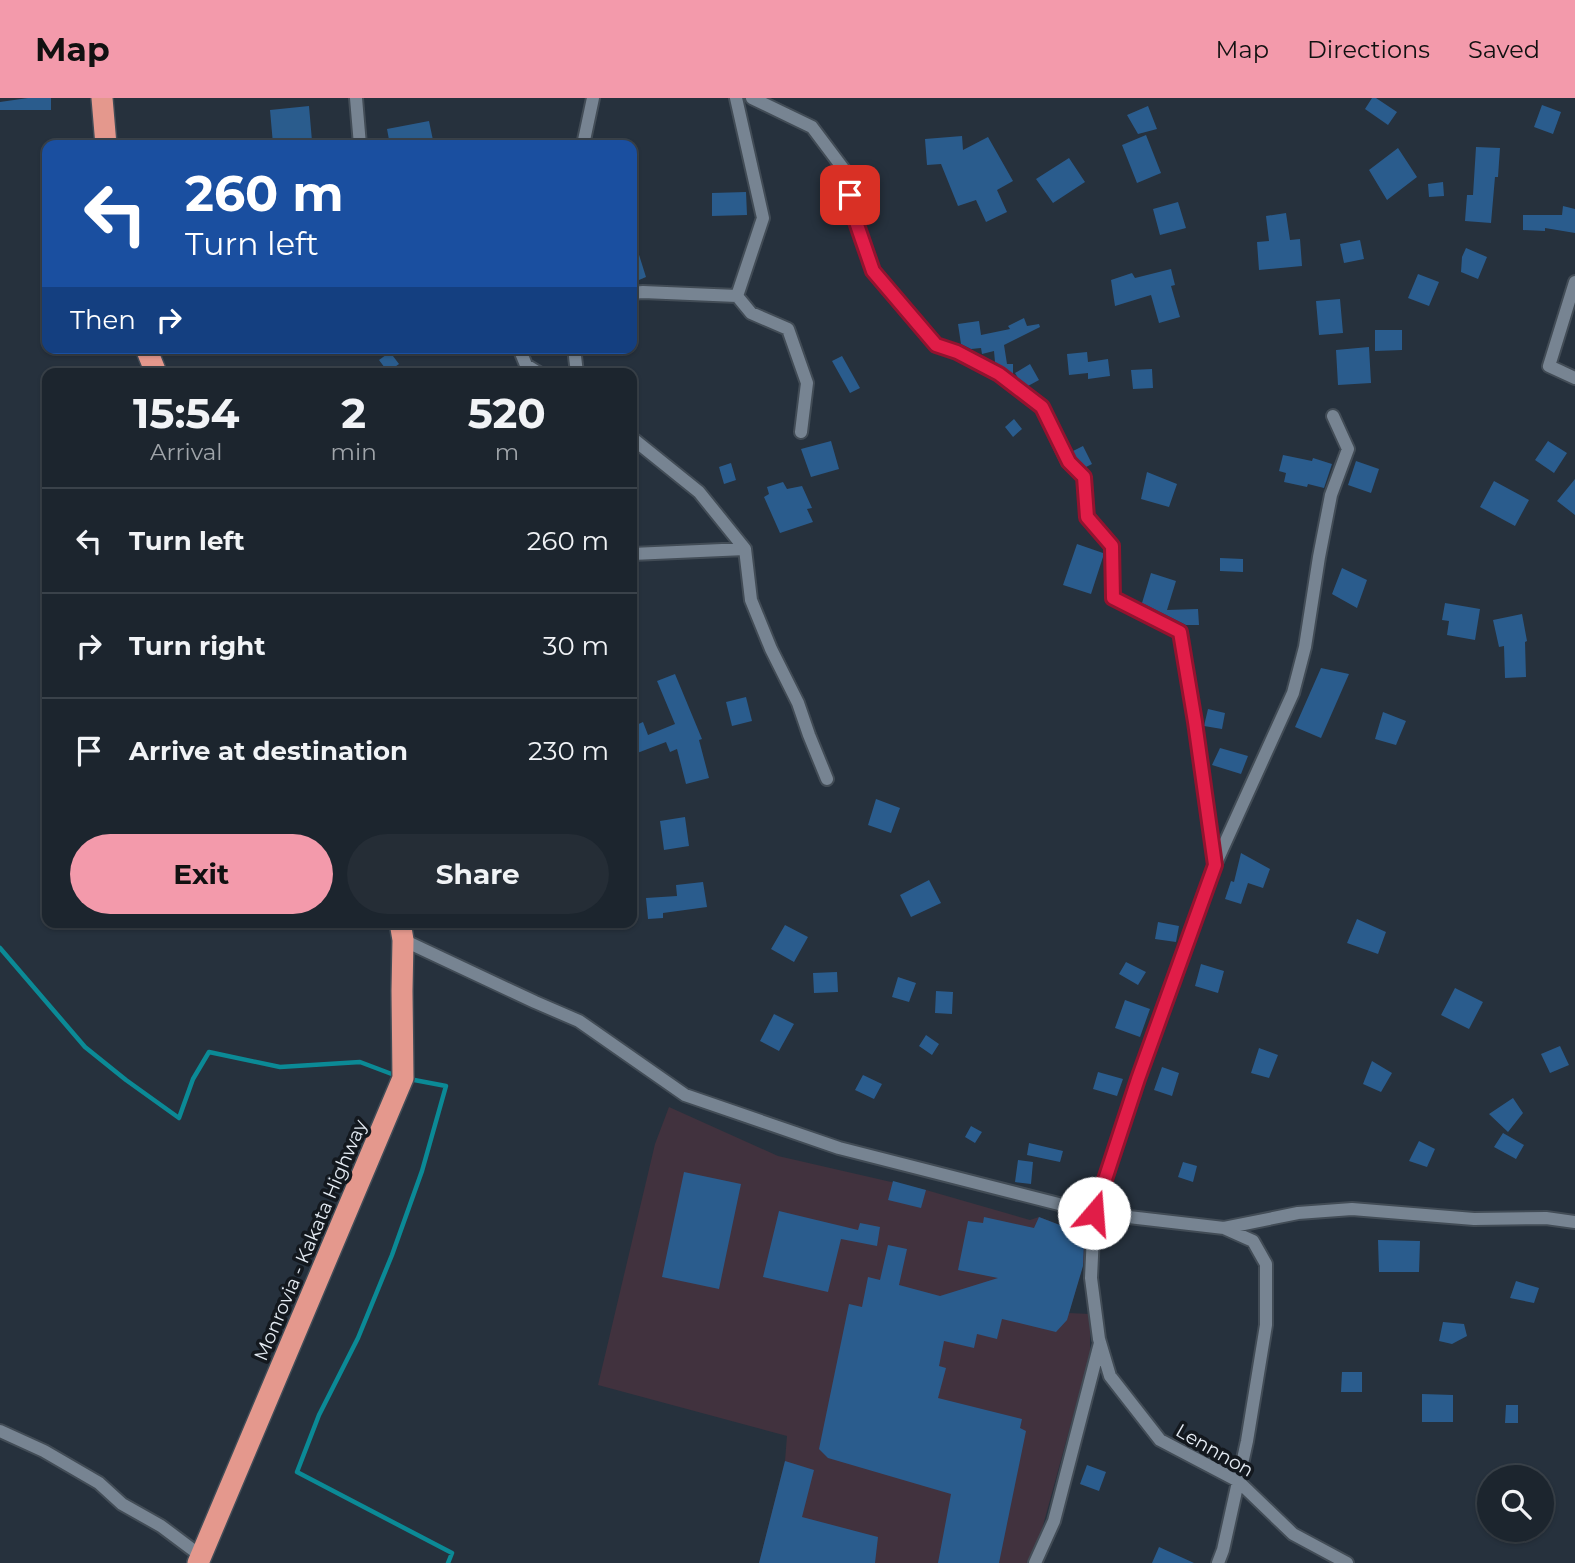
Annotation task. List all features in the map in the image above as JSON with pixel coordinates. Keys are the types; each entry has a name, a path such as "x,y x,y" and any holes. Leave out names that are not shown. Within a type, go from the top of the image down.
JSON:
{"highway":[{"path":"102,98 106,140"},
{"name":"Monrovia - Kakata Highway","path":"199,1560 403,1078 401,931"}],"street":[{"path":"356,98 360,140"},
{"path":"584,140 593,98"},
{"path":"736,98 763,218 737,296"},
{"path":"752,98 813,127 845,171 855,219 873,271 936,345 957,352 999,374 1042,407 1069,462 1084,477 1087,517 1112,546 1113,598 1180,632 1215,865"},
{"path":"1575,282 1549,366 1575,378"},
{"path":"637,293 737,296 751,313 788,329 807,383 801,432"},
{"path":"521,354 526,365 531,368"},
{"name":"Lennnon","path":"1334,416 1348,449 1331,495 1305,647 1293,693 1215,865 1138,1079 1094,1213 1091,1278 1100,1343 1110,1376 1160,1440 1238,1481 1293,1534 1347,1563"},
{"path":"637,442 699,492 745,549 751,600 771,649 798,703 827,779"},
{"path":"637,554 745,549"},
{"path":"401,931 535,1002 579,1021 685,1095 839,1149 1094,1213 1224,1228 1254,1241 1266,1264 1266,1325 1247,1441 1218,1563"},
{"path":"1224,1228 1298,1213 1352,1209 1474,1219 1546,1218 1575,1222"},
{"path":"1035,1563 1054,1521 1100,1343"},
{"path":"0,1431 44,1451 99,1483 122,1504 161,1526 199,1560"}],"shaded area":[{"path":"669,1107 778,1156 926,1190 1030,1220 1039,1217 1078,1232 1088,1248 1069,1313 1090,1314 1090,1354 1041,1533 1028,1563 759,1563 785,1461 787,1436 598,1385 655,1144"}],"building":[{"path":"51,98 51,110 0,110 0,102"},
{"path":"1372,98 1397,112 1388,125 1365,109"},
{"path":"1542,105 1561,112 1553,134 1534,127"},
{"path":"309,106 312,140 273,140 270,110"},
{"path":"1148,106 1157,129 1138,134 1127,115"},
{"path":"429,121 433,140 389,140 387,129"},
{"path":"1146,135 1161,173 1137,183 1122,145"},
{"path":"962,136 963,150 988,137 1013,181 997,190 1007,212 986,222 976,200 958,206 941,164 927,165 925,139"},
{"path":"1476,147 1500,148 1491,223 1465,221 1467,195 1473,195"},
{"path":"1398,148 1417,177 1387,200 1369,170"},
{"path":"1069,158 1085,182 1053,203 1036,179"},
{"path":"838,181 844,210 823,212 820,183"},
{"path":"875,181 878,203 861,206 857,184"},
{"path":"1443,182 1444,196 1429,197 1428,184"},
{"path":"746,192 747,215 712,216 712,193"},
{"path":"1178,202 1186,228 1160,235 1153,209"},
{"path":"1563,206 1575,209 1575,233 1545,228 1545,231 1523,230 1523,215 1562,215"},
{"path":"1286,213 1290,240 1300,239 1302,266 1259,270 1257,242 1269,241 1266,216"},
{"path":"1360,240 1364,259 1344,263 1340,244"},
{"path":"637,248 646,277 637,281"},
{"path":"1466,248 1487,257 1478,279 1461,272"},
{"path":"1171,269 1175,285 1171,286 1180,317 1159,323 1151,295 1115,306 1111,280 1132,273 1135,278"},
{"path":"1418,274 1439,282 1429,306 1408,298"},
{"path":"1340,299 1343,333 1319,335 1316,301"},
{"path":"1024,318 1027,326 1039,324 1040,327 1004,345 1007,364 1013,364 1013,374 995,362 994,351 982,354 981,348 971,349 961,344 958,324 979,321 981,335 1010,329 1008,326"},
{"path":"1375,330 1402,330 1402,350 1375,351"},
{"path":"1369,347 1371,383 1338,385 1336,350"},
{"path":"1087,352 1088,362 1108,359 1110,376 1088,379 1088,373 1069,375 1067,354"},
{"path":"392,354 399,364 394,368 385,368 379,360"},
{"path":"842,356 860,388 850,393 832,361"},
{"path":"1030,364 1039,380 1028,386 1015,373"},
{"path":"1152,369 1153,388 1133,389 1131,370"},
{"path":"1014,419 1022,429 1013,437 1005,427"},
{"path":"831,441 839,469 811,477 801,449"},
{"path":"1548,441 1567,453 1554,473 1535,460"},
{"path":"1083,446 1092,464 1086,467 1075,457 1073,451"},
{"path":"1283,455 1312,461 1313,458 1332,464 1324,488 1284,482 1286,473 1279,471"},
{"path":"1356,461 1379,469 1371,493 1348,485"},
{"path":"731,463 736,480 724,484 719,467"},
{"path":"1147,472 1177,484 1169,507 1141,499"},
{"path":"1575,479 1575,515 1557,501"},
{"path":"1494,481 1529,500 1515,526 1480,507"},
{"path":"783,482 787,489 802,486 812,508 807,509 813,522 780,533 764,497 769,494 767,487"},
{"path":"1077,544 1103,553 1091,594 1063,585"},
{"path":"1220,558 1243,559 1243,572 1220,571"},
{"path":"1342,568 1367,580 1357,608 1332,594"},
{"path":"1151,573 1176,581 1167,610 1198,609 1199,625 1186,625 1142,603"},
{"path":"1445,603 1480,609 1475,640 1447,635 1449,621 1442,620"},
{"path":"1522,614 1527,641 1526,677 1505,678 1504,646 1499,647 1493,620"},
{"path":"1321,668 1349,674 1321,738 1295,727"},
{"path":"675,674 702,739 699,740 709,778 686,784 677,749 670,752 666,742 637,753 637,725 643,722 648,735 675,724 657,681"},
{"path":"746,697 752,721 732,726 726,702"},
{"path":"1208,709 1225,713 1222,729 1204,726"},
{"path":"1383,712 1406,721 1396,745 1375,739"},
{"path":"1220,748 1248,756 1241,774 1212,765"},
{"path":"876,799 900,808 891,833 868,825"},
{"path":"685,817 689,846 664,850 660,821"},
{"path":"1241,853 1270,869 1263,888 1248,883 1241,904 1225,899 1231,881 1234,882"},
{"path":"929,880 941,903 911,917 900,895"},
{"path":"703,882 707,907 663,913 663,918 648,919 646,898 677,896 676,885"},
{"path":"1357,919 1386,932 1378,954 1347,943"},
{"path":"1158,922 1179,926 1176,942 1155,939"},
{"path":"785,925 808,937 794,962 771,949"},
{"path":"1126,962 1146,972 1138,985 1119,974"},
{"path":"1201,964 1224,971 1218,993 1195,986"},
{"path":"837,972 838,992 814,993 813,973"},
{"path":"898,977 916,983 909,1002 892,997"},
{"path":"1455,988 1483,1002 1469,1029 1441,1015"},
{"path":"936,991 953,992 952,1014 935,1013"},
{"path":"1125,1000 1150,1009 1140,1037 1115,1028"},
{"path":"774,1014 794,1024 779,1051 760,1041"},
{"path":"926,1035 939,1044 932,1055 919,1046"},
{"path":"1560,1046 1569,1065 1550,1073 1541,1054"},
{"path":"1259,1048 1278,1055 1269,1078 1251,1073"},
{"path":"1372,1061 1392,1073 1381,1092 1363,1084"},
{"path":"1162,1067 1179,1073 1172,1096 1154,1090"},
{"path":"1098,1072 1123,1079 1117,1096 1093,1089"},
{"path":"863,1075 882,1084 874,1099 855,1090"},
{"path":"1513,1098 1523,1113 1508,1132 1489,1114"},
{"path":"971,1126 982,1132 975,1143 965,1137"},
{"path":"1503,1133 1524,1145 1516,1159 1494,1147"},
{"path":"1419,1141 1435,1149 1427,1167 1409,1161"},
{"path":"1029,1143 1063,1151 1060,1162 1027,1155"},
{"path":"1018,1160 1033,1162 1031,1184 1015,1182"},
{"path":"1183,1162 1197,1166 1193,1182 1178,1177"},
{"path":"684,1172 741,1184 719,1289 662,1277"},
{"path":"893,1181 926,1190 921,1208 888,1200"},
{"path":"779,1211 858,1230 860,1223 880,1227 877,1246 841,1239 828,1292 763,1277"},
{"path":"984,1217 1034,1228 1039,1217 1078,1232 1084,1242 1083,1266 1067,1320 1056,1332 1002,1319 997,1339 977,1334 974,1348 944,1341 939,1366 946,1368 938,1398 1022,1419 1020,1428 1026,1431 999,1563 938,1563 951,1494 828,1458 819,1449 849,1304 862,1307 868,1277 880,1280 888,1245 907,1249 899,1285 940,1296 998,1278 958,1270 968,1221 983,1223"},
{"path":"1378,1240 1420,1241 1419,1272 1379,1272"},
{"path":"1516,1281 1539,1288 1534,1303 1510,1298"},
{"path":"1443,1322 1464,1324 1467,1336 1452,1344 1439,1341"},
{"path":"1342,1372 1362,1372 1362,1392 1341,1392"},
{"path":"1422,1394 1453,1395 1453,1422 1422,1422"},
{"path":"1506,1405 1518,1405 1518,1423 1505,1423"},
{"path":"785,1461 814,1470 802,1517 878,1537 875,1563 759,1563"},
{"path":"1087,1465 1106,1472 1099,1491 1080,1484"},
{"path":"1159,1547 1194,1563 1152,1563"}],"waterway":[{"path":"0,948 85,1047 179,1118 193,1079 209,1052 280,1067 360,1062 397,1076"},
{"path":"409,1079 446,1086 422,1171 358,1338 319,1415 297,1472 452,1553 448,1563"}],"route":[{"path":"850,195 855,219 873,271 936,345 957,352 999,374 1042,407 1069,462 1084,477 1087,517 1112,546 1113,598 1180,632 1215,865 1138,1079 1094,1213"}]}
